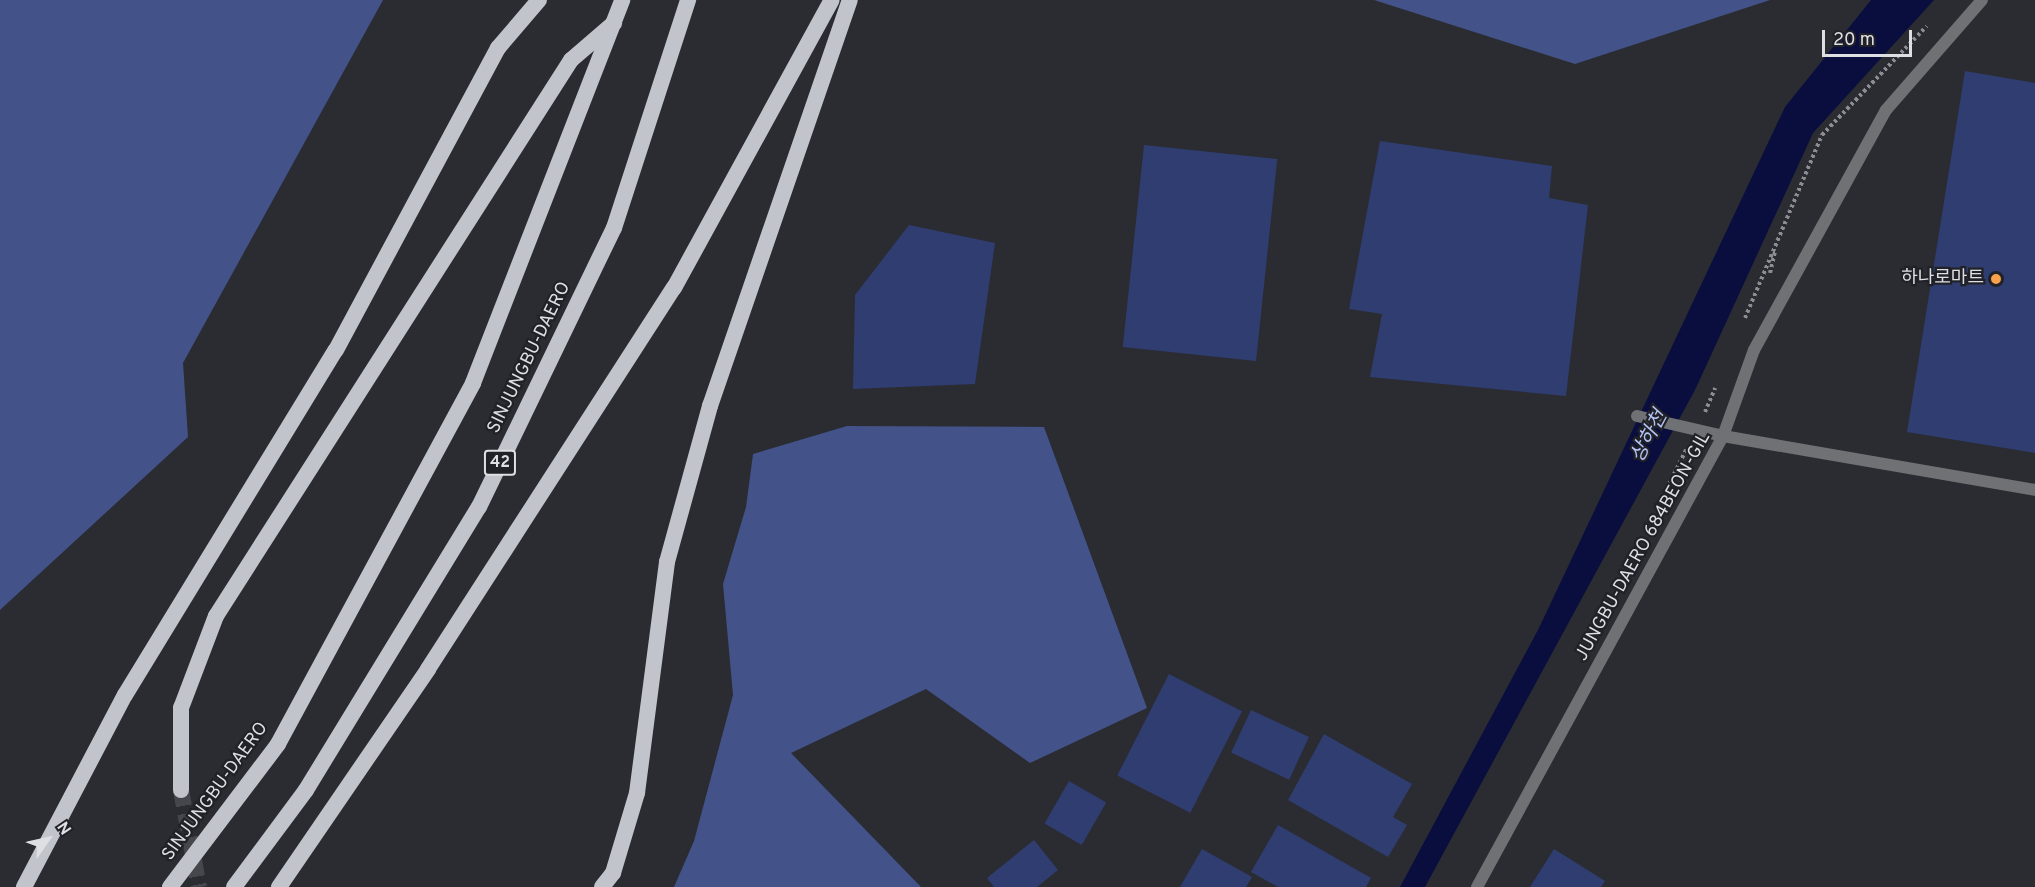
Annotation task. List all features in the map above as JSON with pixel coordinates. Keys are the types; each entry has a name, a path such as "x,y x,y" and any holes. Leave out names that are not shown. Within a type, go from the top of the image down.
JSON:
{"highway":[{"path":"24,887 131,684 336,350 498,48 539,0"},
{"name":"SINJUNGBU-DAERO","path":"170,887 278,744 473,383 617,21 622,0"},
{"name":"SINJUNGBU-DAERO","path":"234,887 306,790 479,507 614,228 688,0"},
{"path":"279,887 428,669 674,288 832,0"},
{"path":"602,887 613,873 637,793 667,562 710,406 850,0"},
{"path":"181,790 181,708 216,616 572,60 617,21"}],"street":[{"path":"1637,416 1723,436 1754,350 1886,110 1982,0"},
{"name":"JUNGBU-DAERO 684BEON-GIL","path":"1477,887 1723,436 2035,490"}],"shaded area":[{"path":"0,0 383,0 183,363 188,437 0,610"},
{"path":"1374,0 1770,0 1575,64"},
{"path":"847,426 1044,427 1147,708 1030,763 926,689 791,753 921,887 674,887 694,841 733,695 723,584 746,507 753,454"}],"water":[{"name":"상하천","path":"1871,0 1934,0 1813,133 1695,390 1425,887 1400,887 1539,628 1785,107"}],"building":[{"path":"1965,71 2035,83 2035,453 1907,432"},
{"path":"1380,141 1552,166 1549,198 1588,205 1566,396 1370,377 1382,314 1349,309"},
{"path":"1144,145 1277,159 1256,361 1123,347"},
{"path":"909,225 995,243 975,384 853,389 855,295"},
{"path":"1169,674 1242,711 1190,813 1117,776"},
{"path":"1251,710 1309,737 1289,780 1231,753"},
{"path":"1324,734 1412,784 1393,817 1407,825 1388,857 1288,800"},
{"path":"1069,781 1106,802 1082,845 1044,823"},
{"path":"1278,825 1371,878 1366,887 1278,887 1251,872"},
{"path":"1034,840 1058,870 1037,887 994,887 987,878"},
{"path":"1202,849 1252,877 1246,887 1180,887"},
{"path":"1554,849 1605,881 1601,887 1530,887"}],"tunnel":[{"path":"181,790 199,887"}],"place":[{"name":"하나로마트","path":"1996,279"}]}
